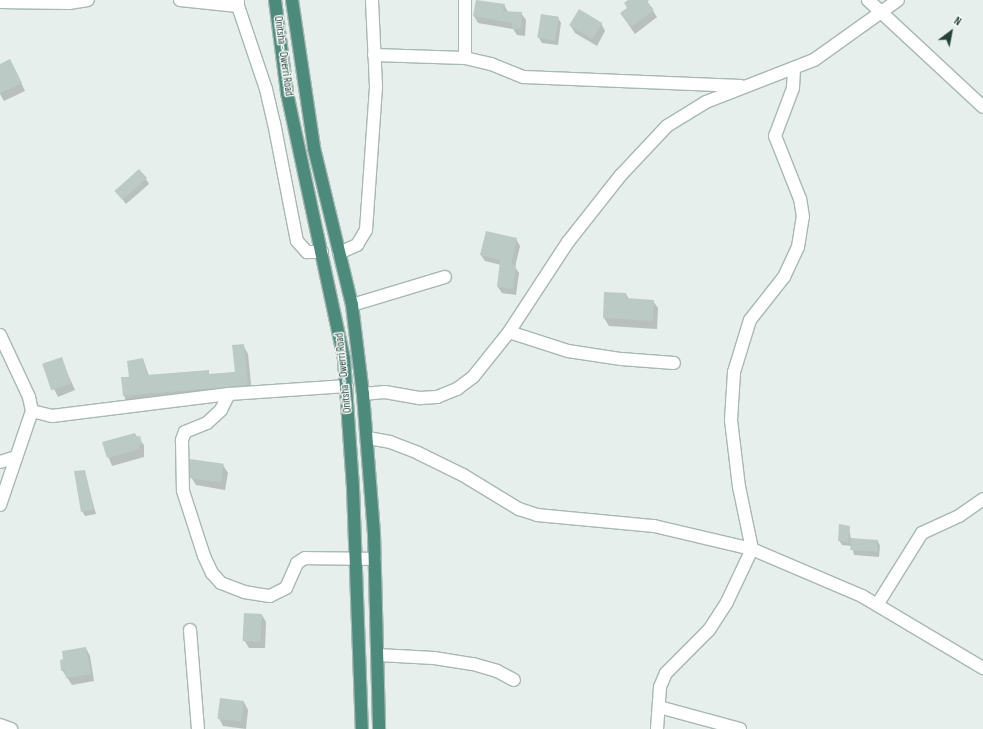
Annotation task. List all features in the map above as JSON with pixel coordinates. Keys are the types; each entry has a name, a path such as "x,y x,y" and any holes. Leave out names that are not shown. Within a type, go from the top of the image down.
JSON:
{"highway":[{"name":"Onitsha - Owerri Road","path":"275,0 288,93 310,204 322,252 344,359 356,558 362,729"},
{"name":"Onitsha - Owerri Road","path":"292,0 314,148 352,305 363,394 368,438 375,559 379,729"}],"street":[{"path":"0,2 69,3 88,0"},
{"path":"180,0 238,3 266,89 297,241 307,252 322,252"},
{"path":"340,253 357,245 366,230 376,86 372,0"},
{"path":"465,0 465,58"},
{"path":"868,0 983,106"},
{"path":"363,394 385,392 420,398 437,397 456,389 473,377 509,332 568,242 649,143 667,126 706,102 794,70 829,51 879,11 898,0"},
{"path":"374,54 465,58 491,64 524,77 747,86"},
{"path":"657,729 660,687 666,673 708,630 727,602 752,549 739,486 730,420 734,372 750,320 784,277 798,247 803,217 800,199 775,136 792,88 794,70"},
{"path":"352,305 445,277"},
{"path":"509,332 568,351 621,359 674,363"},
{"path":"0,335 29,397 32,411 0,505"},
{"path":"32,411 59,416 229,394 346,386"},
{"path":"229,394 221,410 206,423 184,432 182,440 183,491 204,556 212,573 221,582 244,592 270,596 286,588 297,562 305,558 375,559"},
{"path":"368,438 390,442 418,453 469,479 519,509 537,515 654,526 752,549 862,596 983,668"},
{"path":"0,462 16,457"},
{"path":"877,605 922,533 959,516 983,499"},
{"path":"190,630 198,729"},
{"path":"378,655 434,658 473,664 497,671 514,680"},
{"path":"659,707 740,729"},
{"path":"0,725 11,729"}],"building":[{"path":"476,0 505,4 503,11 522,12 521,29 512,29 512,23 473,16"},
{"path":"628,0 646,0 654,10 631,27 620,13 627,8 624,3"},
{"path":"579,9 602,23 592,39 569,25"},
{"path":"541,14 559,17 555,41 537,38"},
{"path":"10,59 22,83 0,93 0,64"},
{"path":"139,169 147,178 123,200 114,191"},
{"path":"486,231 517,238 511,265 516,265 513,289 497,287 500,260 480,255"},
{"path":"604,292 626,293 626,298 654,300 653,321 603,318"},
{"path":"244,344 248,385 123,396 121,377 129,377 127,361 143,358 147,375 209,370 209,374 235,372 232,345"},
{"path":"62,357 71,383 51,390 42,364"},
{"path":"135,433 136,437 140,436 142,444 139,445 140,449 107,458 102,442"},
{"path":"190,459 224,464 221,483 187,478"},
{"path":"85,470 94,509 81,512 74,471"},
{"path":"839,524 850,526 848,542 838,541"},
{"path":"851,538 878,540 877,552 850,550"},
{"path":"244,613 262,614 261,642 243,641"},
{"path":"86,647 91,674 66,678 65,670 61,671 60,660 63,659 62,651"},
{"path":"220,698 244,701 241,722 217,719"}]}
